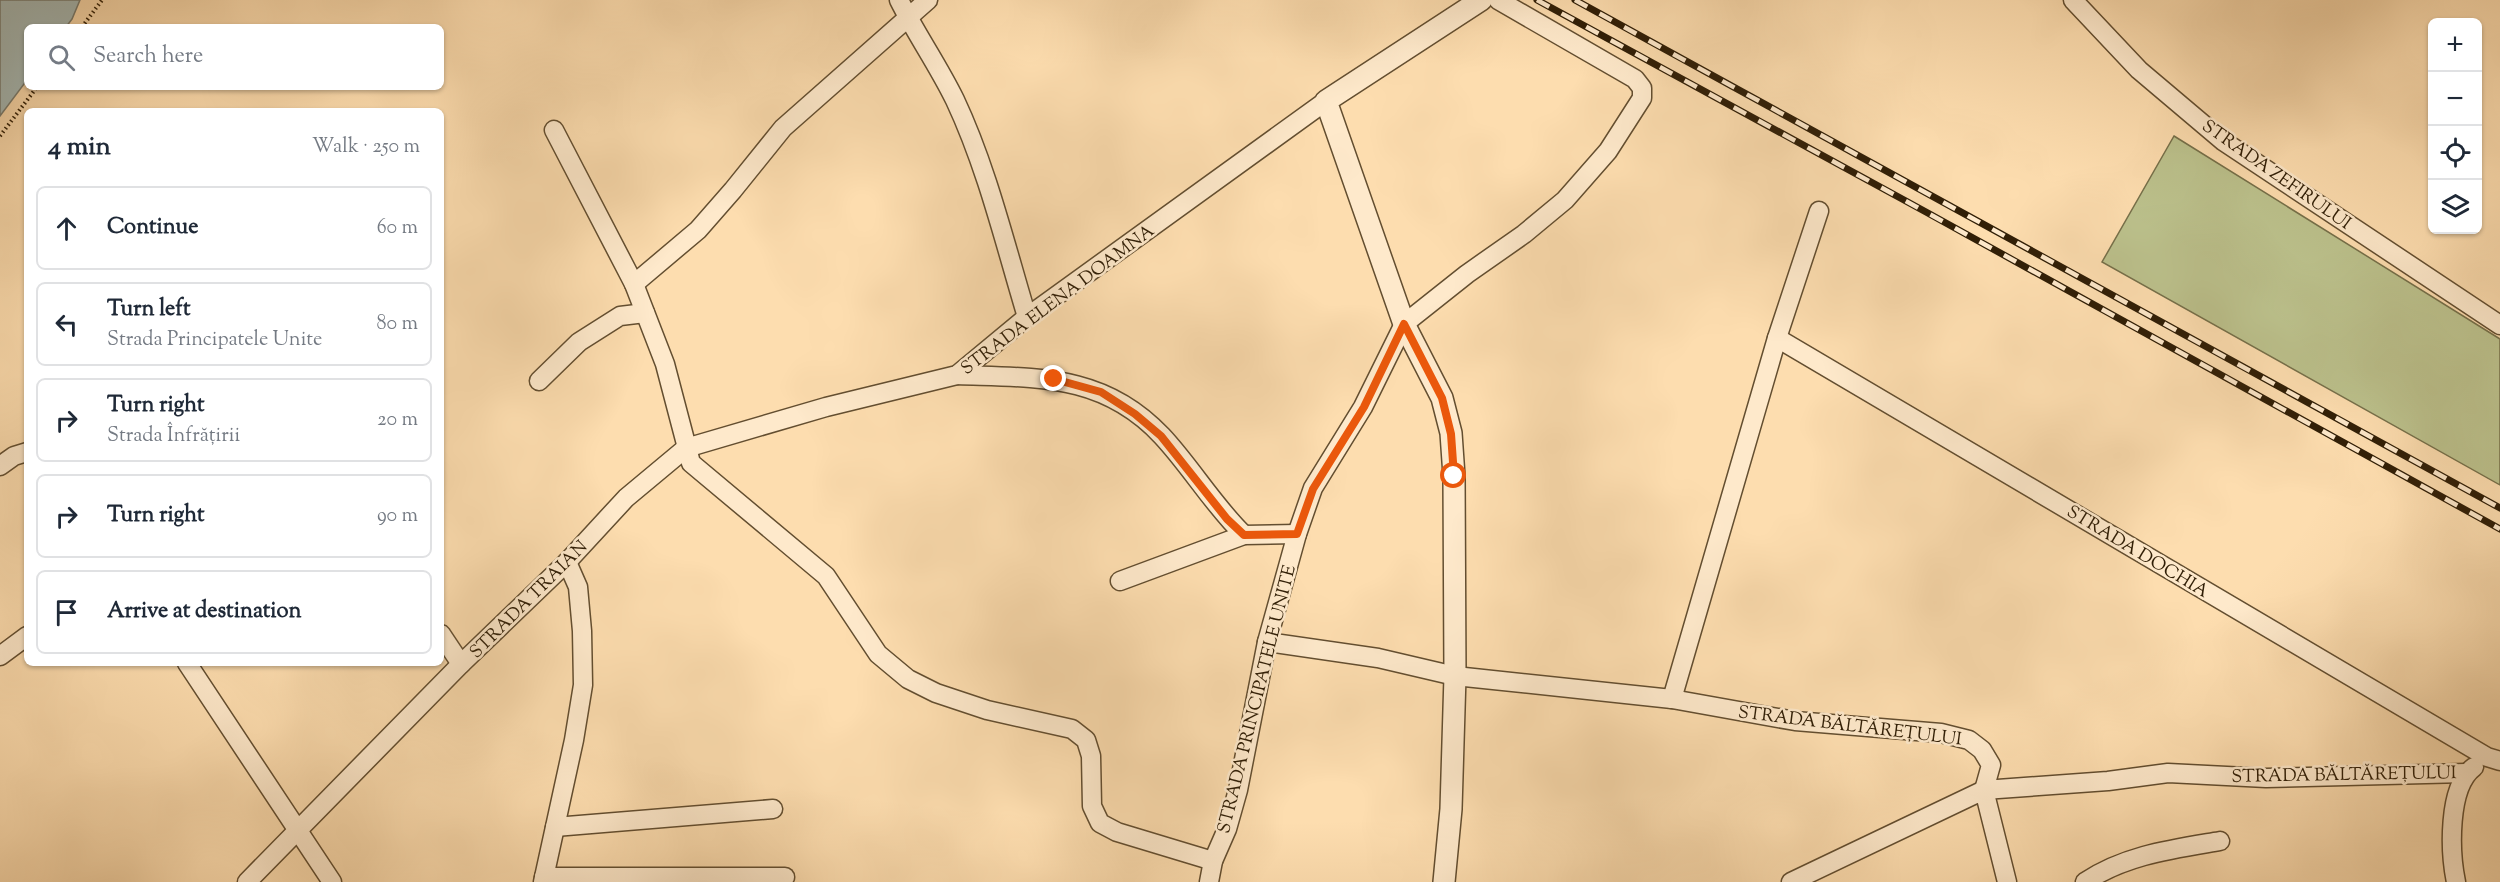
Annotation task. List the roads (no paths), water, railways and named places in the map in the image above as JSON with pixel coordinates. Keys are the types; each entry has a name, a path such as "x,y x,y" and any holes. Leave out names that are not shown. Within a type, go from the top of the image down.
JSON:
{"street":[{"path":"898,0 936,64 972,141 1027,317"},
{"path":"634,284 698,230 783,128 928,0"},
{"path":"1444,882 1451,809 1455,676 1454,476 1451,434 1442,398 1404,324 1326,100 1480,0"},
{"path":"1404,324 1467,274 1524,234 1564,200 1608,151 1642,98 1642,87 1635,79 1498,0"},
{"name":"STRADA ZEFIRULUI","path":"2073,0 2139,70 2223,141 2500,325"},
{"name":"STRADA ELENA DOAMNA","path":"686,448 826,407 957,375 1027,317 1326,100"},
{"path":"554,130 634,284 665,364 691,463 826,576 878,654 908,679 936,693 987,710 1072,729 1086,740 1090,756 1092,806 1100,824 1117,832 1213,861"},
{"path":"1672,699 1777,338 1819,211"},
{"path":"539,381 579,342 620,316 645,313"},
{"name":"STRADA PRINCIPATELE UNITE","path":"1209,882 1213,861 1227,829 1238,790 1267,642 1297,534 1313,489 1364,407 1404,324"},
{"name":"STRADA DOCHIA","path":"1777,338 2494,759"},
{"path":"957,375 1054,379 1101,392 1135,414 1161,436 1227,519 1244,535"},
{"name":"STRADA TRAIAN","path":"247,882 461,664 567,562 626,498 686,448"},
{"path":"0,466 14,456 24,453"},
{"path":"1120,581 1244,535 1297,534"},
{"path":"567,562 578,587 583,685 574,740 543,880 785,877"},
{"path":"0,656 24,638"},
{"path":"444,638 461,664"},
{"name":"STRADA BĂLTĂREȚULUI","path":"1267,642 1378,658 1455,676 1672,699 1795,721 1941,734 1969,740 1982,750 1991,765 1984,789 2108,781 2168,773 2266,778 2466,772"},
{"path":"189,666 332,882"},
{"path":"2456,882 2452,863 2452,827 2457,796 2466,772 2494,759"},
{"path":"1791,882 1984,789 2007,882"},
{"path":"555,827 773,809"},
{"path":"2085,882 2104,869 2147,854 2220,841"}],"railway":[{"path":"1537,0 2500,529"},
{"path":"1575,0 2500,508"}]}
